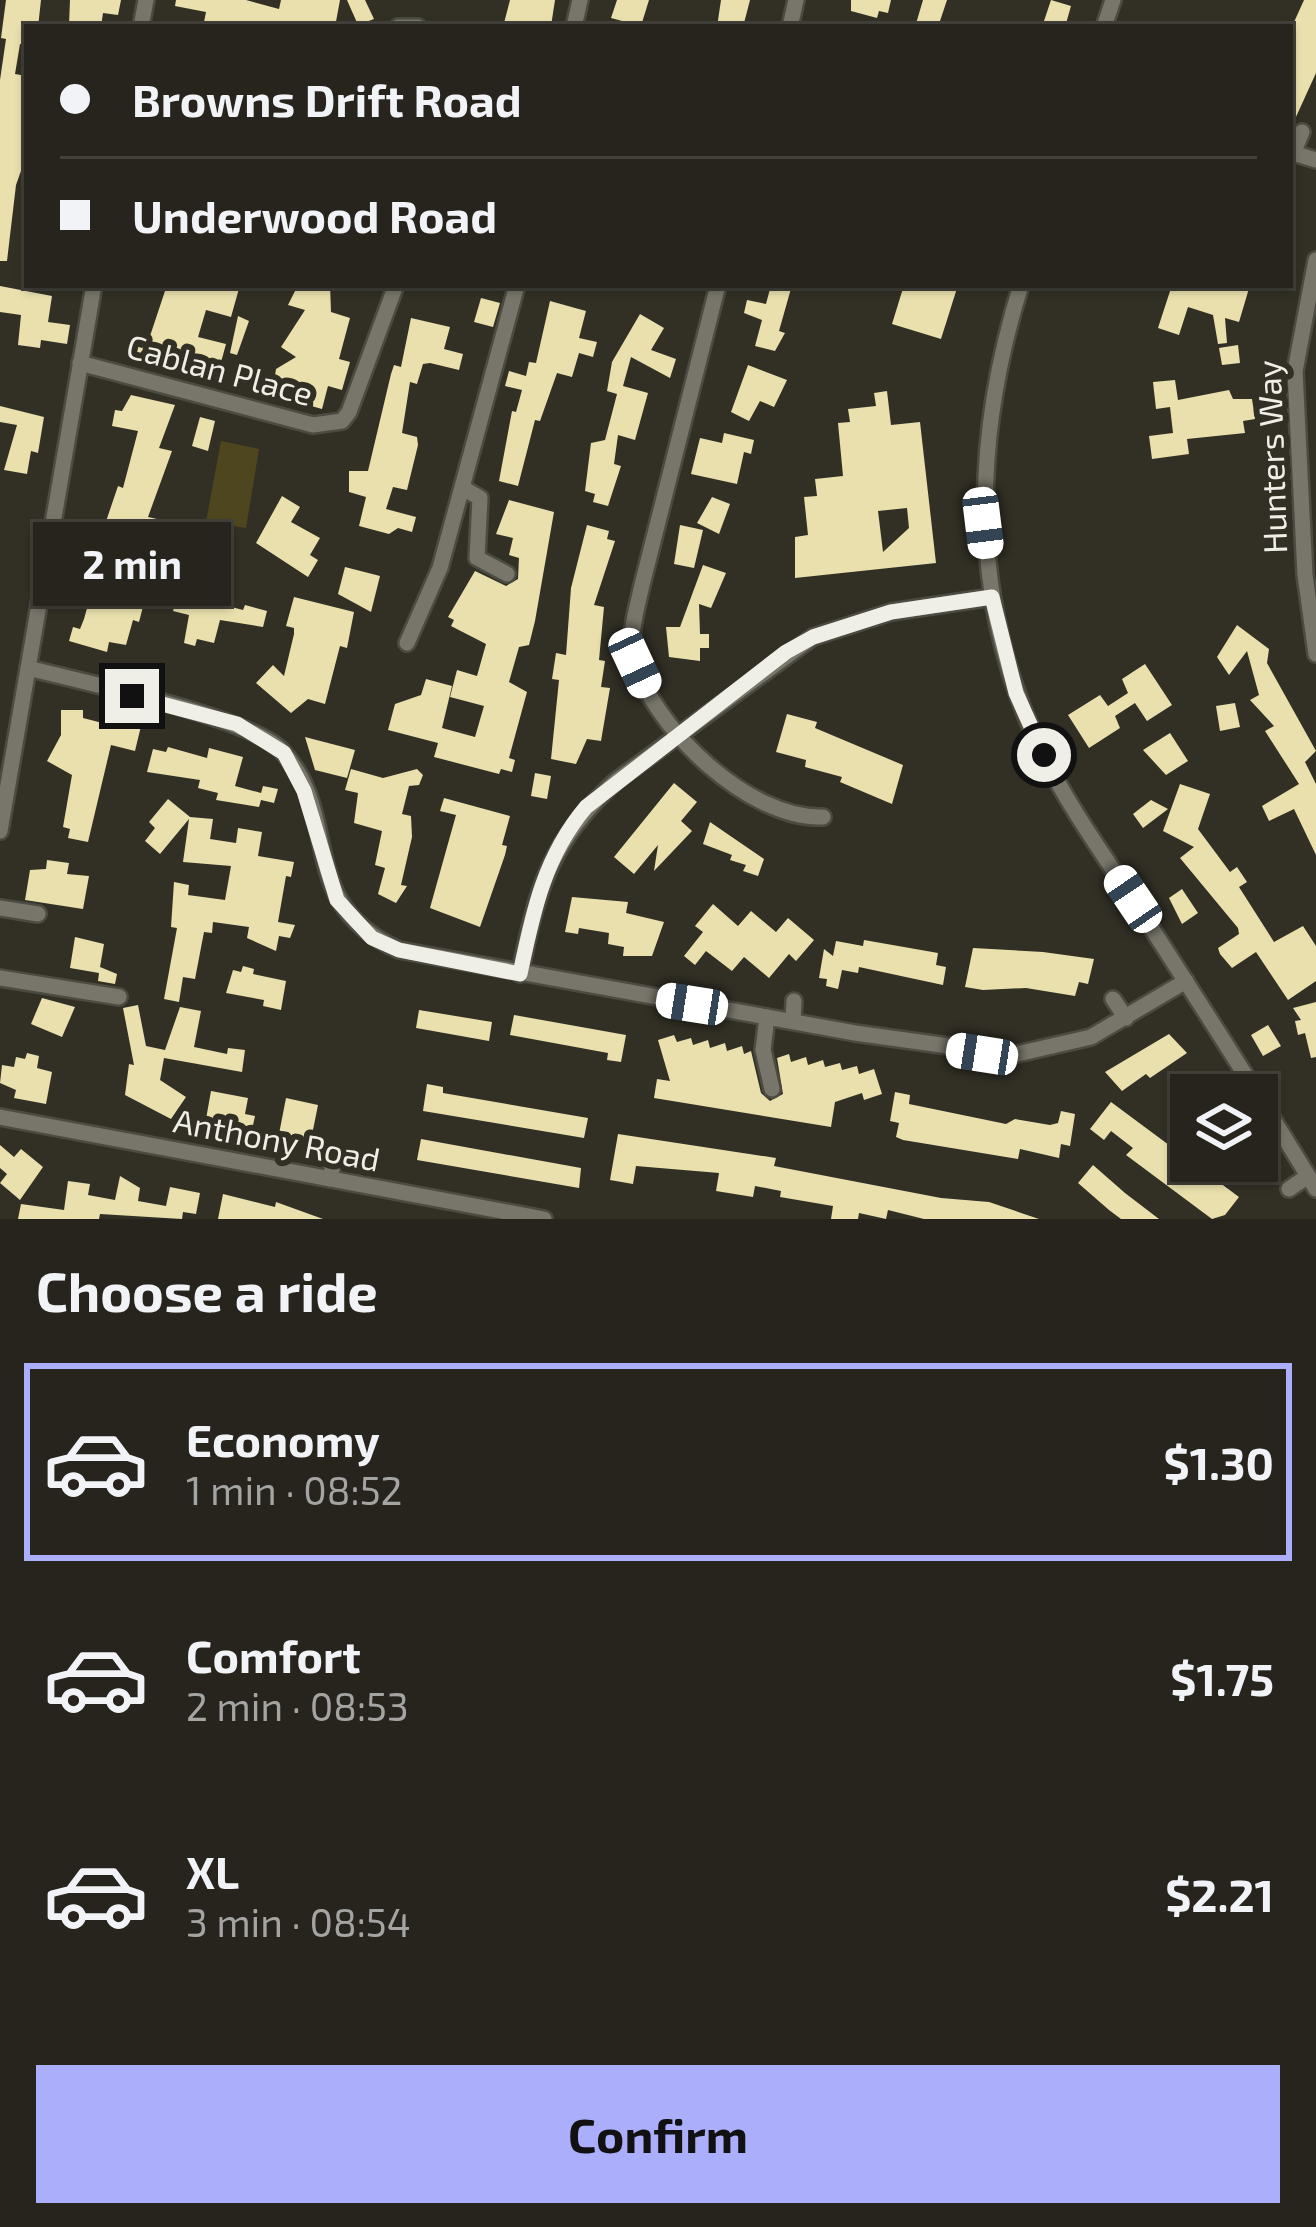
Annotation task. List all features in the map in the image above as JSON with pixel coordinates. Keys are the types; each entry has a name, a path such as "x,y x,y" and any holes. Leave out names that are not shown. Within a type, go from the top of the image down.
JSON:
{"street":[{"path":"1293,151 1302,132"},
{"name":"Hunters Way","path":"1316,260 1295,371 1309,498 1309,625 1316,654"},
{"path":"0,831 93,288"},
{"name":"Cablan Place","path":"80,363 313,425 332,424 349,412 395,288"},
{"path":"407,643 440,568 516,288"},
{"path":"717,288 642,585 632,648 646,686 726,783 784,815 823,817"},
{"path":"1020,288 994,382 983,466 992,597 1016,693 1044,755 1312,1182 1289,1189"},
{"path":"463,488 480,498 477,558 507,574"},
{"path":"520,974 535,900 566,831 616,781 813,637 891,612 992,597"},
{"path":"28,668 237,724 272,741 298,778 337,900 356,926 399,950 1013,1055 1073,1044 1186,981"},
{"path":"0,908 38,914"},
{"path":"0,978 119,997"},
{"path":"1113,999 1126,1018"},
{"path":"793,1021 794,1001"},
{"path":"767,1016 763,1050 772,1089"},
{"name":"Anthony Road","path":"0,1118 544,1219"},
{"path":"330,1179 335,1155"}],"shaded area":[{"path":"221,441 259,449 246,528 206,522"}],"building":[{"path":"6,0 41,0 38,24 24,24 24,45 20,44 15,74 24,76 24,162 16,185 7,261 0,261 0,80 6,39 1,38"},
{"path":"70,0 121,0 118,15 103,13 101,24 69,24"},
{"path":"176,0 246,0 279,9 281,0 340,0 336,24 204,24 206,12 175,6"},
{"path":"347,0 365,0 374,19 358,24"},
{"path":"510,0 555,0 551,24 504,24"},
{"path":"617,0 649,0 642,24 611,18"},
{"path":"721,0 750,0 744,24 717,24"},
{"path":"851,0 891,0 888,13 879,11 877,18 851,11"},
{"path":"923,0 947,0 939,24 916,24"},
{"path":"1051,0 1071,6 1066,24 1043,24"},
{"path":"1304,0 1316,0 1316,73 1293,123 1293,24"},
{"path":"0,286 52,296 48,322 70,325 67,344 41,340 40,348 18,345 21,315 0,312"},
{"path":"166,288 239,288 231,317 206,310 198,337 226,344 217,377 128,359 132,345 142,348"},
{"path":"296,288 330,288 331,312 350,318 339,359 350,362 342,390 328,386 322,409 272,395 276,369 296,357 281,347 305,310 288,305"},
{"path":"770,288 791,288 779,331 785,333 775,351 755,346 762,320 744,313 747,300 766,304"},
{"path":"903,288 957,288 941,339 892,324"},
{"path":"1171,288 1249,288 1239,322 1225,318 1227,343 1218,344 1213,315 1188,307 1179,335 1158,328"},
{"path":"481,298 500,303 493,327 474,322"},
{"path":"550,301 586,311 579,338 597,342 593,357 579,353 572,377 557,373 540,421 535,420 518,486 499,481 512,411 516,412 522,390 505,386 509,371 526,376 529,362 536,363"},
{"path":"640,314 664,328 651,350 676,359 670,378 631,357 623,386 648,393 635,440 618,435 614,464 621,466 608,506 593,502 595,494 585,491 591,443 605,440 617,394 607,391 612,362"},
{"path":"238,316 249,321 237,355 230,353"},
{"path":"411,318 450,327 444,349 463,354 459,370 423,364 417,384 410,382 402,433 417,437 418,445 407,490 393,487 386,509 416,517 412,532 398,528 389,534 359,526 366,497 349,492 349,471 368,471 391,374 394,365 401,367"},
{"path":"1238,345 1240,363 1222,365 1219,348"},
{"path":"748,365 787,380 774,407 760,401 749,421 731,412"},
{"path":"1175,380 1178,400 1229,390 1233,399 1252,399 1255,419 1243,421 1245,433 1187,439 1189,454 1152,459 1149,436 1173,433 1170,407 1156,409 1153,382"},
{"path":"887,391 891,425 920,422 936,563 795,578 795,537 808,535 804,497 817,496 815,479 843,476 838,423 850,422 848,409 876,406 874,393","holes":["907,508 909,528 883,552 878,511"]},
{"path":"131,395 175,405 159,448 172,451 148,517 157,519 148,569 142,567 135,592 146,595 139,622 133,620 126,645 109,642 107,652 69,641 73,627 80,629 84,619 100,562 78,557 81,544 97,548 118,486 123,488 138,431 112,426 115,410 122,411"},
{"path":"0,406 44,417 38,453 31,451 27,474 4,470 17,425 0,422"},
{"path":"200,417 215,421 208,451 192,446"},
{"path":"724,433 754,440 751,454 744,452 737,484 691,474 700,438 722,443"},
{"path":"282,496 300,507 291,522 320,538 310,555 318,560 308,577 256,543"},
{"path":"712,497 730,504 719,534 697,523"},
{"path":"509,500 554,512 529,645 519,647 509,682 527,692 509,758 515,760 512,772 501,769 499,774 434,757 438,743 388,730 395,704 421,695 426,679 452,686 442,728 475,737 484,706 450,697 457,670 477,676 486,644 451,626 454,620 448,617 475,571 506,586 518,579 519,558 509,555 513,538 496,534"},
{"path":"587,525 609,531 607,539 615,541 594,605 604,607 601,687 610,688 601,741 587,739 576,764 551,759 559,680 552,679 556,653 566,655 571,588"},
{"path":"680,525 703,530 694,568 674,564"},
{"path":"183,542 197,544 190,577 176,575"},
{"path":"703,565 726,573 711,608 699,604 700,634 709,634 709,648 700,648 700,661 669,657 666,627 680,627"},
{"path":"345,567 380,576 371,612 338,594"},
{"path":"178,593 243,610 245,605 267,611 263,627 220,620 214,643 197,639 195,646 184,643 189,615 173,611"},
{"path":"294,597 354,612 347,648 340,646 325,704 308,699 291,713 256,683 273,665 284,676 294,634 294,628 286,626"},
{"path":"1237,625 1269,649 1267,663 1316,751 1305,762 1316,784 1316,855 1294,809 1269,821 1262,806 1299,784 1265,731 1274,726 1250,700 1259,695 1247,651 1229,675 1217,657"},
{"path":"1145,664 1172,705 1147,721 1135,703 1115,716 1120,728 1089,748 1068,715 1100,695 1108,706 1128,693 1122,679"},
{"path":"1235,703 1240,727 1220,731 1216,706"},
{"path":"61,710 83,710 83,718 122,728 123,721 141,726 135,751 111,745 88,842 68,838 70,829 63,827 72,775 47,761 61,735"},
{"path":"787,714 817,722 815,728 903,765 892,804 840,782 842,777 805,767 806,760 776,752"},
{"path":"1170,733 1188,761 1166,775 1143,750"},
{"path":"305,737 355,750 347,778 315,770"},
{"path":"168,747 207,758 209,748 243,757 235,786 261,793 263,786 278,789 274,803 261,800 259,807 216,800 218,793 198,788 200,780 147,772 153,749 166,752"},
{"path":"351,769 383,778 417,769 423,775 419,785 409,786 402,814 411,816 412,837 401,885 407,886 396,903 378,894 385,868 375,865 382,831 354,823 358,793 345,790"},
{"path":"535,773 551,776 547,799 531,796"},
{"path":"674,783 697,802 681,821 692,831 654,871 658,845 634,874 614,857"},
{"path":"1180,784 1210,794 1198,829 1230,872 1237,867 1247,882 1239,887 1274,942 1303,926 1316,946 1316,981 1288,1000 1256,952 1232,968 1220,954 1218,948 1239,934 1238,928 1180,858 1194,847 1163,831"},
{"path":"444,798 510,816 502,845 507,846 505,855 480,927 430,908 456,815 440,811"},
{"path":"168,799 190,817 213,819 210,839 236,843 238,828 262,832 258,856 294,862 291,877 286,876 278,922 295,925 290,938 279,936 276,951 247,938 249,927 213,922 212,933 204,932 195,979 183,977 179,1002 164,999 177,928 171,927 174,882 189,885 188,895 225,900 231,866 183,862 189,819 160,854 145,841 155,828 149,822"},
{"path":"1151,800 1168,809 1143,828 1133,814"},
{"path":"710,822 764,859 758,876 743,871 746,865 730,860 732,855 703,844"},
{"path":"47,860 69,863 67,874 89,876 83,909 25,900 30,870 46,869"},
{"path":"1182,889 1198,913 1182,924 1169,898"},
{"path":"572,897 628,902 626,913 664,922 652,956 623,956 624,947 608,944 609,933 579,928 578,934 565,932"},
{"path":"713,904 738,926 751,911 776,932 788,918 814,940 796,961 789,954 769,978 744,957 732,971 706,951 695,965 684,956 703,932 695,926"},
{"path":"75,937 104,944 100,967 117,974 115,984 98,981 99,973 70,968"},
{"path":"864,940 938,953 936,965 946,967 943,985 859,967 858,973 842,970 838,989 826,986 827,979 819,978 824,949 833,956 836,941 863,946"},
{"path":"973,948 1094,959 1088,984 1079,982 1075,996 1026,988 983,990 965,987"},
{"path":"243,966 254,969 253,974 286,981 281,1010 263,1006 264,1000 226,993 233,970 241,972"},
{"path":"42,998 75,1007 62,1037 31,1024"},
{"path":"1316,1002 1316,1057 1311,1058 1305,1033 1298,1035 1295,1021 1301,1020 1293,1008"},
{"path":"138,1005 146,1046 165,1050 180,1007 201,1011 194,1047 227,1054 228,1048 245,1050 242,1072 164,1058 160,1080 186,1097 171,1119 125,1095 129,1064 134,1065 123,1008"},
{"path":"419,1010 492,1022 489,1041 416,1028"},
{"path":"514,1015 626,1035 621,1062 607,1060 608,1053 510,1035"},
{"path":"1268,1025 1281,1046 1263,1056 1251,1035"},
{"path":"1169,1034 1187,1053 1150,1078 1146,1074 1122,1091 1105,1072"},
{"path":"674,1035 677,1042 691,1038 693,1045 708,1040 710,1048 725,1043 727,1051 742,1046 744,1054 751,1051 761,1093 770,1101 783,1094 777,1058 789,1054 791,1062 806,1057 808,1065 823,1060 825,1067 840,1063 842,1070 857,1066 859,1074 874,1069 882,1094 864,1100 862,1093 835,1102 831,1127 654,1098 657,1079 670,1081 658,1040"},
{"path":"27,1053 39,1056 37,1068 52,1072 46,1104 14,1098 16,1090 0,1083 2,1065 14,1067 16,1057 25,1059"},
{"path":"427,1084 443,1087 443,1093 588,1118 584,1138 423,1111"},
{"path":"211,1091 248,1098 245,1114 255,1116 251,1134 221,1128 219,1139 203,1136"},
{"path":"895,1092 910,1095 909,1104 1006,1124 1015,1119 1050,1125 1058,1123 1061,1111 1075,1114 1070,1146 1061,1144 1059,1158 1020,1149 1018,1159 903,1140 896,1137 899,1123 890,1121"},
{"path":"286,1098 318,1105 311,1140 278,1139"},
{"path":"1111,1102 1170,1146 1170,1182 1219,1182 1239,1197 1225,1215 1212,1219 1126,1155 1133,1148 1111,1131 1104,1140 1090,1129"},
{"path":"618,1134 776,1158 774,1166 941,1198 989,1202 1039,1219 924,1219 888,1210 886,1219 859,1213 858,1219 831,1219 833,1206 780,1197 781,1191 755,1186 753,1197 716,1191 719,1173 636,1166 633,1184 610,1180"},
{"path":"421,1139 581,1168 579,1188 417,1160"},
{"path":"0,1145 14,1157 21,1149 43,1167 20,1200 0,1183 7,1174 0,1168"},
{"path":"1093,1165 1159,1219 1121,1219 1109,1210 1078,1183"},
{"path":"120,1176 140,1188 138,1201 166,1206 170,1187 200,1193 196,1214 183,1212 182,1219 100,1214 99,1219 18,1219 21,1204 64,1210 68,1181 90,1184 88,1195 115,1200"},
{"path":"223,1194 275,1207 276,1202 323,1219 218,1219"}],"route":[{"path":"132,696 237,724 272,741 284,753 304,791 337,900 344,913 372,938 399,950 520,974 544,877 566,831 586,807 786,652 813,637 891,612 992,597 1016,693 1044,755"}]}
